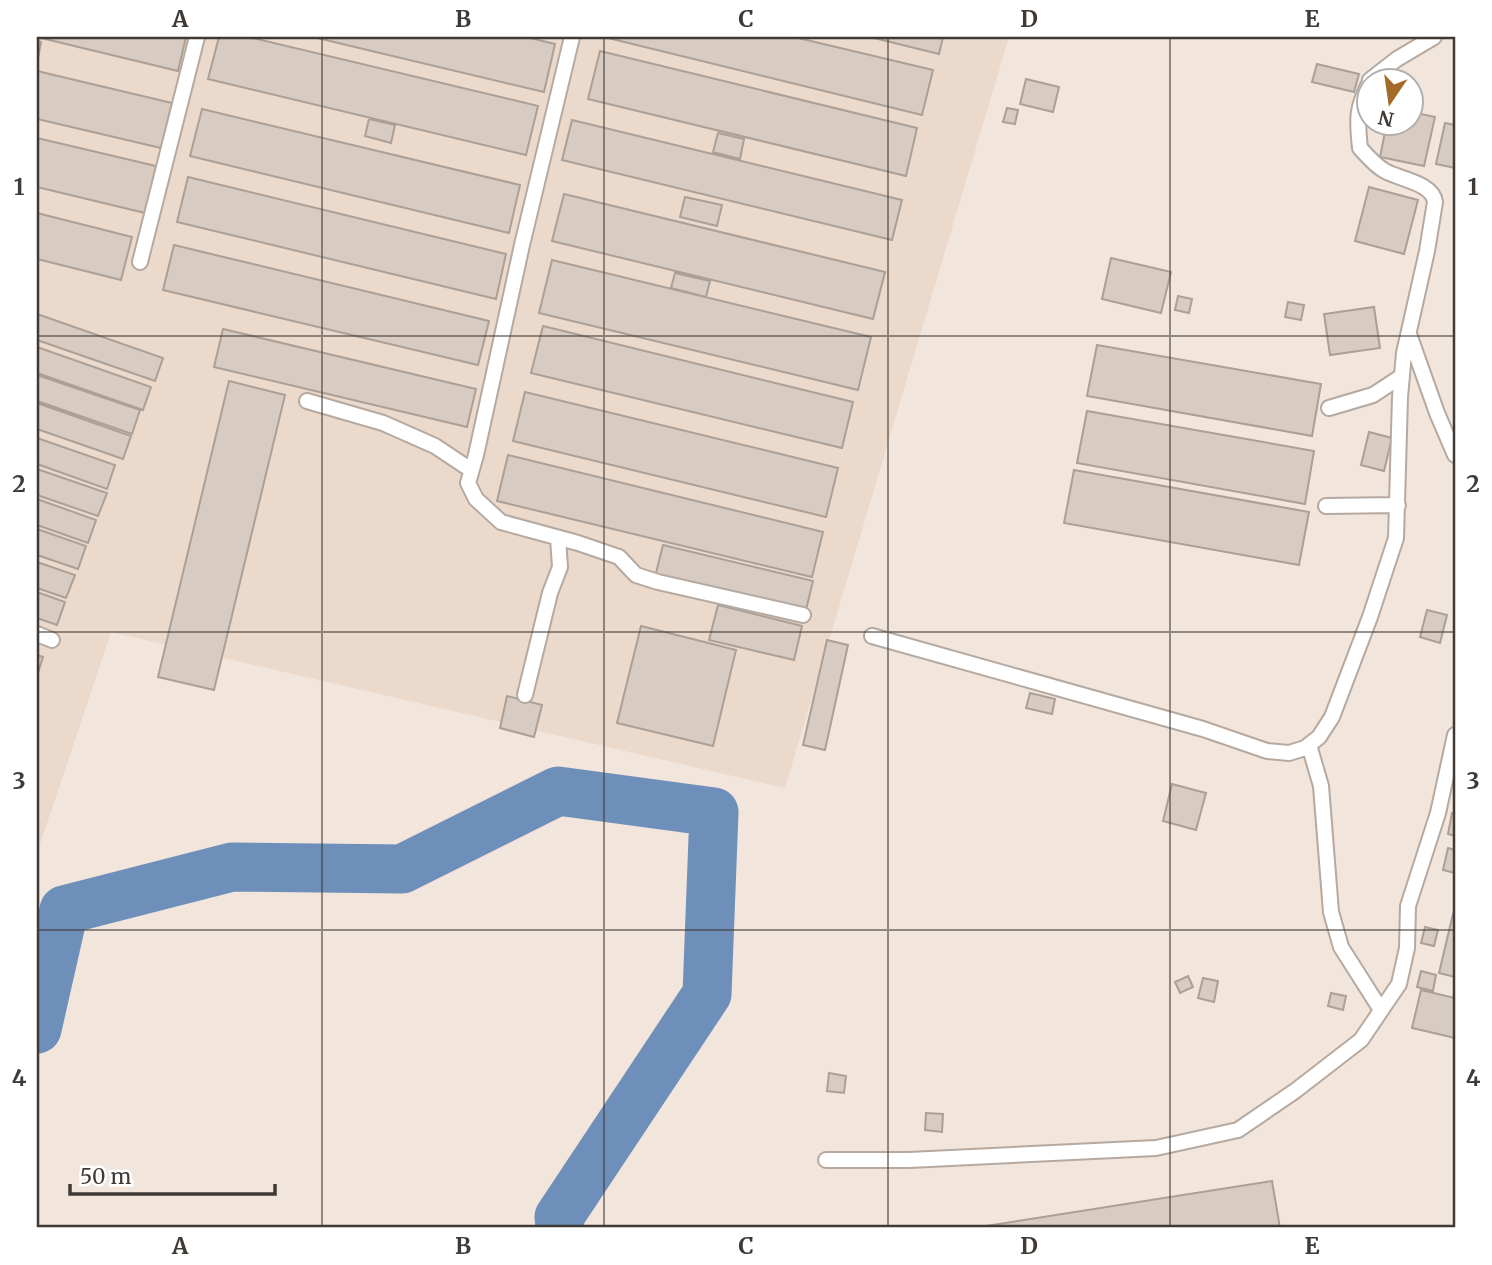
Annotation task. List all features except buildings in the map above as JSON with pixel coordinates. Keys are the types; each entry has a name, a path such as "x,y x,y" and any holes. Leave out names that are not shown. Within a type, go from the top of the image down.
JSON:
{"lane":[{"path":"140,262 197,37"},
{"path":"572,37 468,483 476,499 501,522 619,557 636,575 658,582 803,615"},
{"path":"1388,66 1434,37"},
{"path":"872,636 1203,729 1267,751 1289,753 1305,748 1319,737 1332,717 1370,617 1396,538 1399,397 1435,202 1434,195 1422,186 1384,170 1360,148 1359,136"},
{"path":"1409,332 1437,413 1455,455"},
{"path":"1329,408 1373,395 1402,376"},
{"path":"307,401 383,423 435,446 471,470"},
{"path":"1326,506 1398,505"},
{"path":"525,695 550,593 560,566 558,538"},
{"path":"37,634 52,640"},
{"path":"826,1160 909,1160 1156,1148 1238,1130 1295,1091 1361,1040 1399,984 1407,948 1408,906 1438,813 1455,735"},
{"path":"1309,745 1321,786 1331,912 1341,947 1381,1010"}],"shaded area":[{"path":"37,37 1009,37 785,788 111,632 37,853"}],"waterway":[{"path":"37,1029 64,910 232,867 402,869 558,791 714,812 707,994 559,1217 560,1228"}]}
